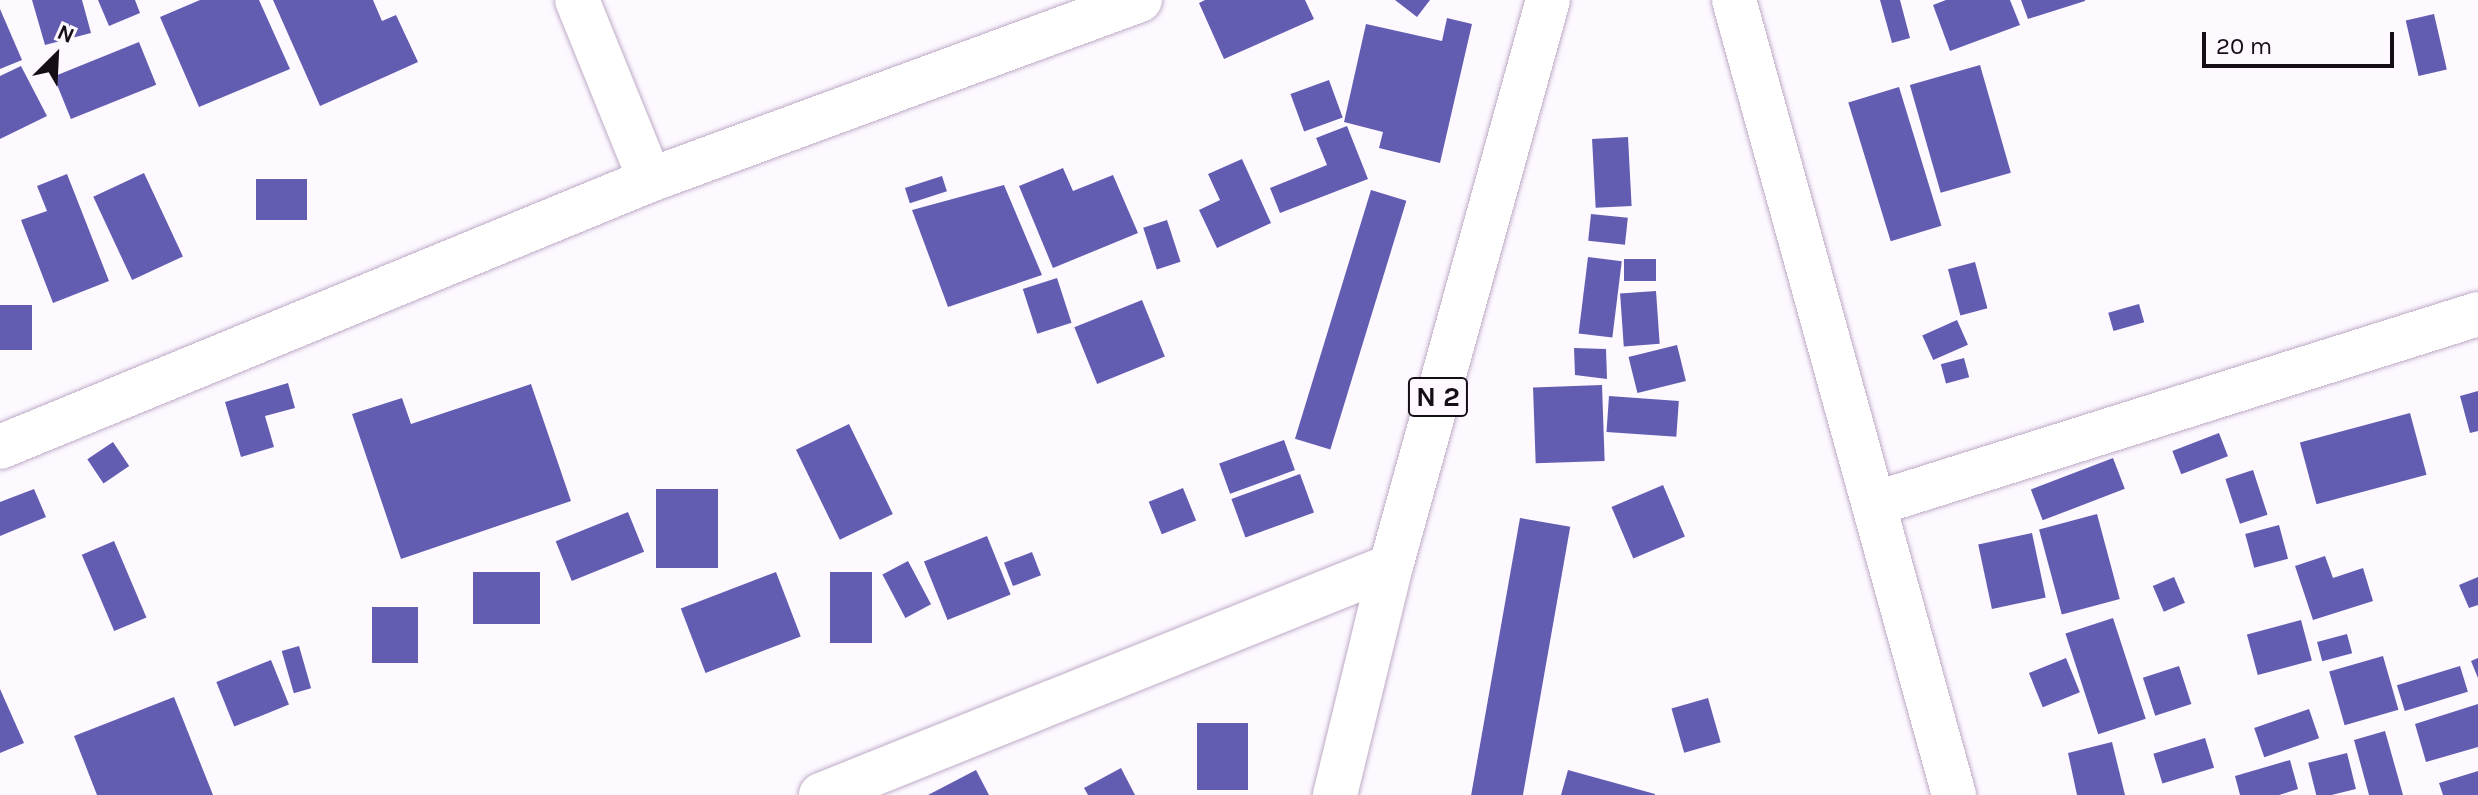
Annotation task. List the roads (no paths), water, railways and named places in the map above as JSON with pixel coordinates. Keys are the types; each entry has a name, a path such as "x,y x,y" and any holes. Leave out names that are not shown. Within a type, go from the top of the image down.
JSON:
{"street":[{"path":"577,0 650,180"},
{"path":"0,447 650,180 1140,0"},
{"name":"N 2","path":"1335,795 1391,566 1548,0"},
{"path":"1734,0 1954,795"},
{"path":"1874,504 2478,314"},
{"path":"821,795 1391,566"}]}
